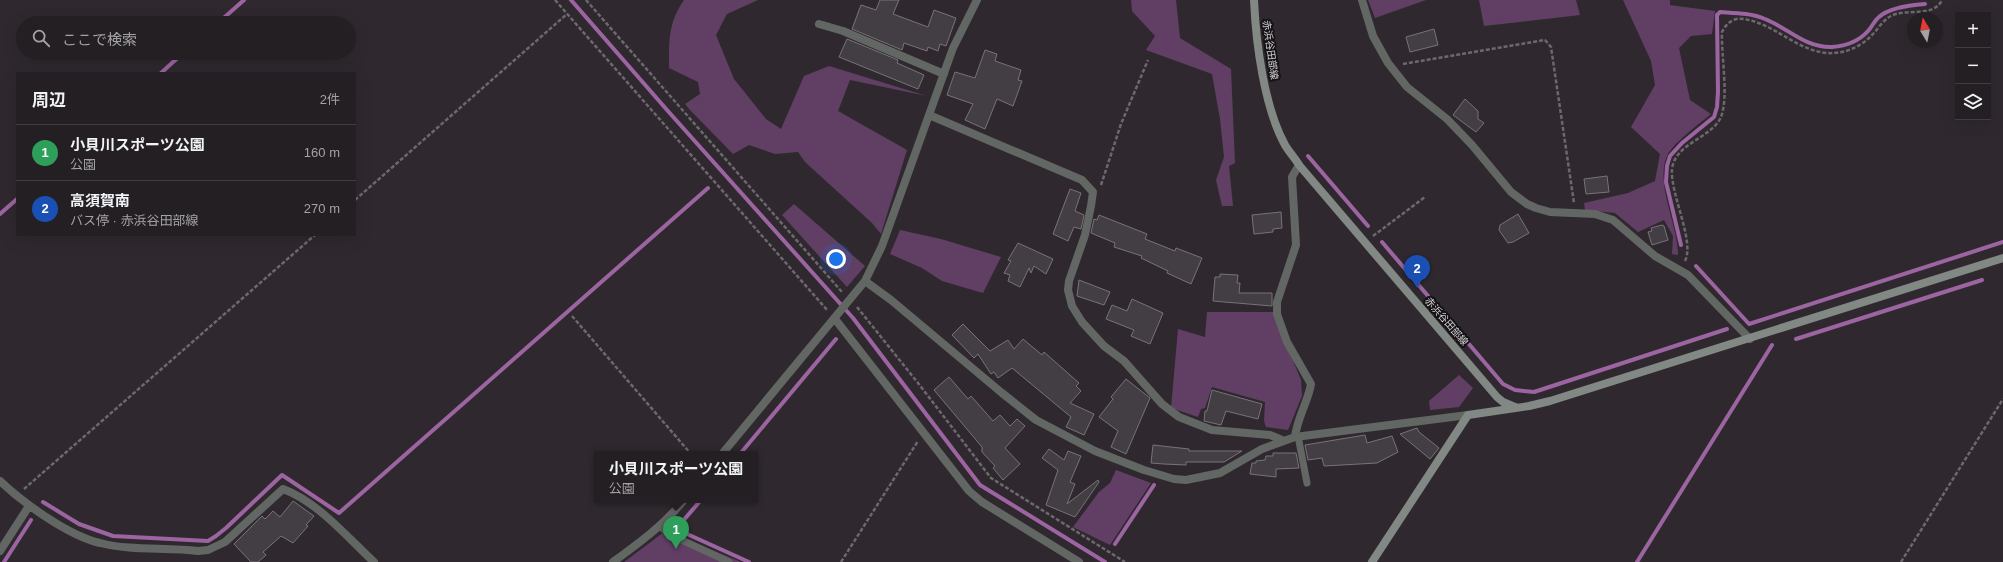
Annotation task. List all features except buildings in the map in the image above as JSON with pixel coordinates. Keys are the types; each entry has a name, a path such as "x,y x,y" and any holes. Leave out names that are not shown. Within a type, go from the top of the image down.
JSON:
{"main road":[{"name":"赤浜谷田部線","path":"1254,0 1263,70 1274,118 1285,144 1299,165 1497,397 1503,402 1518,408"},
{"path":"1372,562 1468,415 1518,408 1550,401 2003,258"}],"street":[{"path":"724,451 865,281 882,246 953,48 977,0"},
{"path":"1362,0 1373,36 1391,66 1407,87 1447,119 1472,144 1511,192 1527,204 1550,212 1595,214 1613,220 1655,256 1688,274 1750,339"},
{"path":"819,24 843,31 944,74"},
{"path":"929,115 1082,180 1093,192 1085,235 1069,281 1068,290 1072,306 1082,322 1104,346 1124,361 1162,404 1179,417 1212,430 1270,435 1282,440"},
{"path":"1296,436 1296,426 1310,393 1311,384 1281,328 1277,314 1277,302 1296,245 1292,177 1299,165"},
{"path":"865,281 891,300 946,348 1036,420 1095,451 1174,479 1186,480 1202,478 1220,473 1256,452 1282,440 1296,436 1468,415"},
{"path":"837,316 969,492 982,502 1079,562"},
{"path":"0,481 29,506 75,534 99,543 198,551 208,550 225,542 283,489 293,493 320,512 374,562"},
{"path":"613,562 659,526 681,503"},
{"path":"0,551 29,506"}],"lane":[{"path":"1296,436 1307,483"},
{"path":"659,526 671,535 729,562"}],"path":[{"path":"555,0 837,316"},
{"path":"1679,268 1687,260 1687,244 1672,180 1672,168 1674,162 1683,150 1717,123 1721,116 1724,100 1722,32 1725,26 1731,20 1744,19 1766,27 1802,46 1818,52 1834,53 1848,51 1866,41 1892,15 1929,10 1936,7 1942,0"},
{"path":"356,199 568,14"},
{"path":"1391,66 1545,40 1548,42 1551,47 1575,213"},
{"path":"1093,192 1102,184 1121,124 1148,60"},
{"path":"1365,242 1425,197"},
{"path":"16,496 314,236"},
{"path":"572,316 688,451"},
{"path":"1901,562 2003,399"},
{"path":"841,562 923,432"}],"shaded area":[{"path":"684,0 758,0 727,14 716,35 734,79 766,119 781,129 804,76 829,66 927,96 850,80 838,111 907,150 881,234 872,223 805,162 798,152 775,154 749,145 733,154 690,110 685,104 700,94 698,82 669,68 670,32 675,17"},
{"path":"1131,0 1176,0 1180,38 1231,69 1235,163 1229,166 1233,206 1222,206 1216,180 1224,157 1220,119 1212,74 1146,50 1155,36 1132,11"},
{"path":"1368,0 1426,0 1375,18"},
{"path":"1479,0 1576,0 1580,15 1484,26"},
{"path":"1623,0 1670,0 1670,5 1715,11 1712,34 1691,36 1679,48 1690,100 1711,114 1675,145 1667,156 1664,167 1665,192 1675,231 1678,255 1672,254 1673,236 1664,220 1638,232 1615,213 1585,210 1584,203 1628,193 1655,181 1660,154 1631,127 1655,85 1651,61"},
{"path":"794,204 865,266 847,287 782,215"},
{"path":"900,230 941,239 1001,257 983,293 942,281 922,268 890,254"},
{"path":"1207,312 1273,312 1301,380 1302,396 1288,430 1266,427 1264,421 1265,402 1212,387 1205,408 1201,409 1198,417 1171,408 1178,329 1205,337"},
{"path":"1459,375 1473,388 1459,407 1430,410 1429,401"},
{"path":"1116,470 1151,483 1110,545 1073,527 1099,492 1110,483"},
{"path":"668,529 669,532 741,562 624,562"}],"waterway":[{"path":"226,16 244,0"},
{"path":"571,0 853,318 980,485 1105,562"},
{"path":"1681,245 1666,182 1667,166 1670,156 1682,143 1714,117 1717,107 1718,92 1717,15 1720,12 1760,17 1805,41 1832,47 1847,44 1860,38 1877,19 1889,11 1907,6 1925,4"},
{"path":"162,72 175,60"},
{"path":"1308,156 1368,226"},
{"path":"43,502 79,524 113,536 208,541 226,528 282,475 339,513 708,188"},
{"path":"0,214 16,200"},
{"path":"1382,242 1503,384 1515,390 1534,392 1727,329"},
{"path":"1696,266 1749,324 2003,242"},
{"path":"1796,339 1982,280"},
{"path":"743,451 836,339"},
{"path":"1637,562 1772,345"},
{"path":"1115,544 1154,485"},
{"path":"698,503 676,529 749,562"},
{"path":"4,562 31,520"}],"place":[{"name":"高須賀南","path":"1417,288"},
{"name":"小貝川スポーツ公園","path":"676,549"}]}
